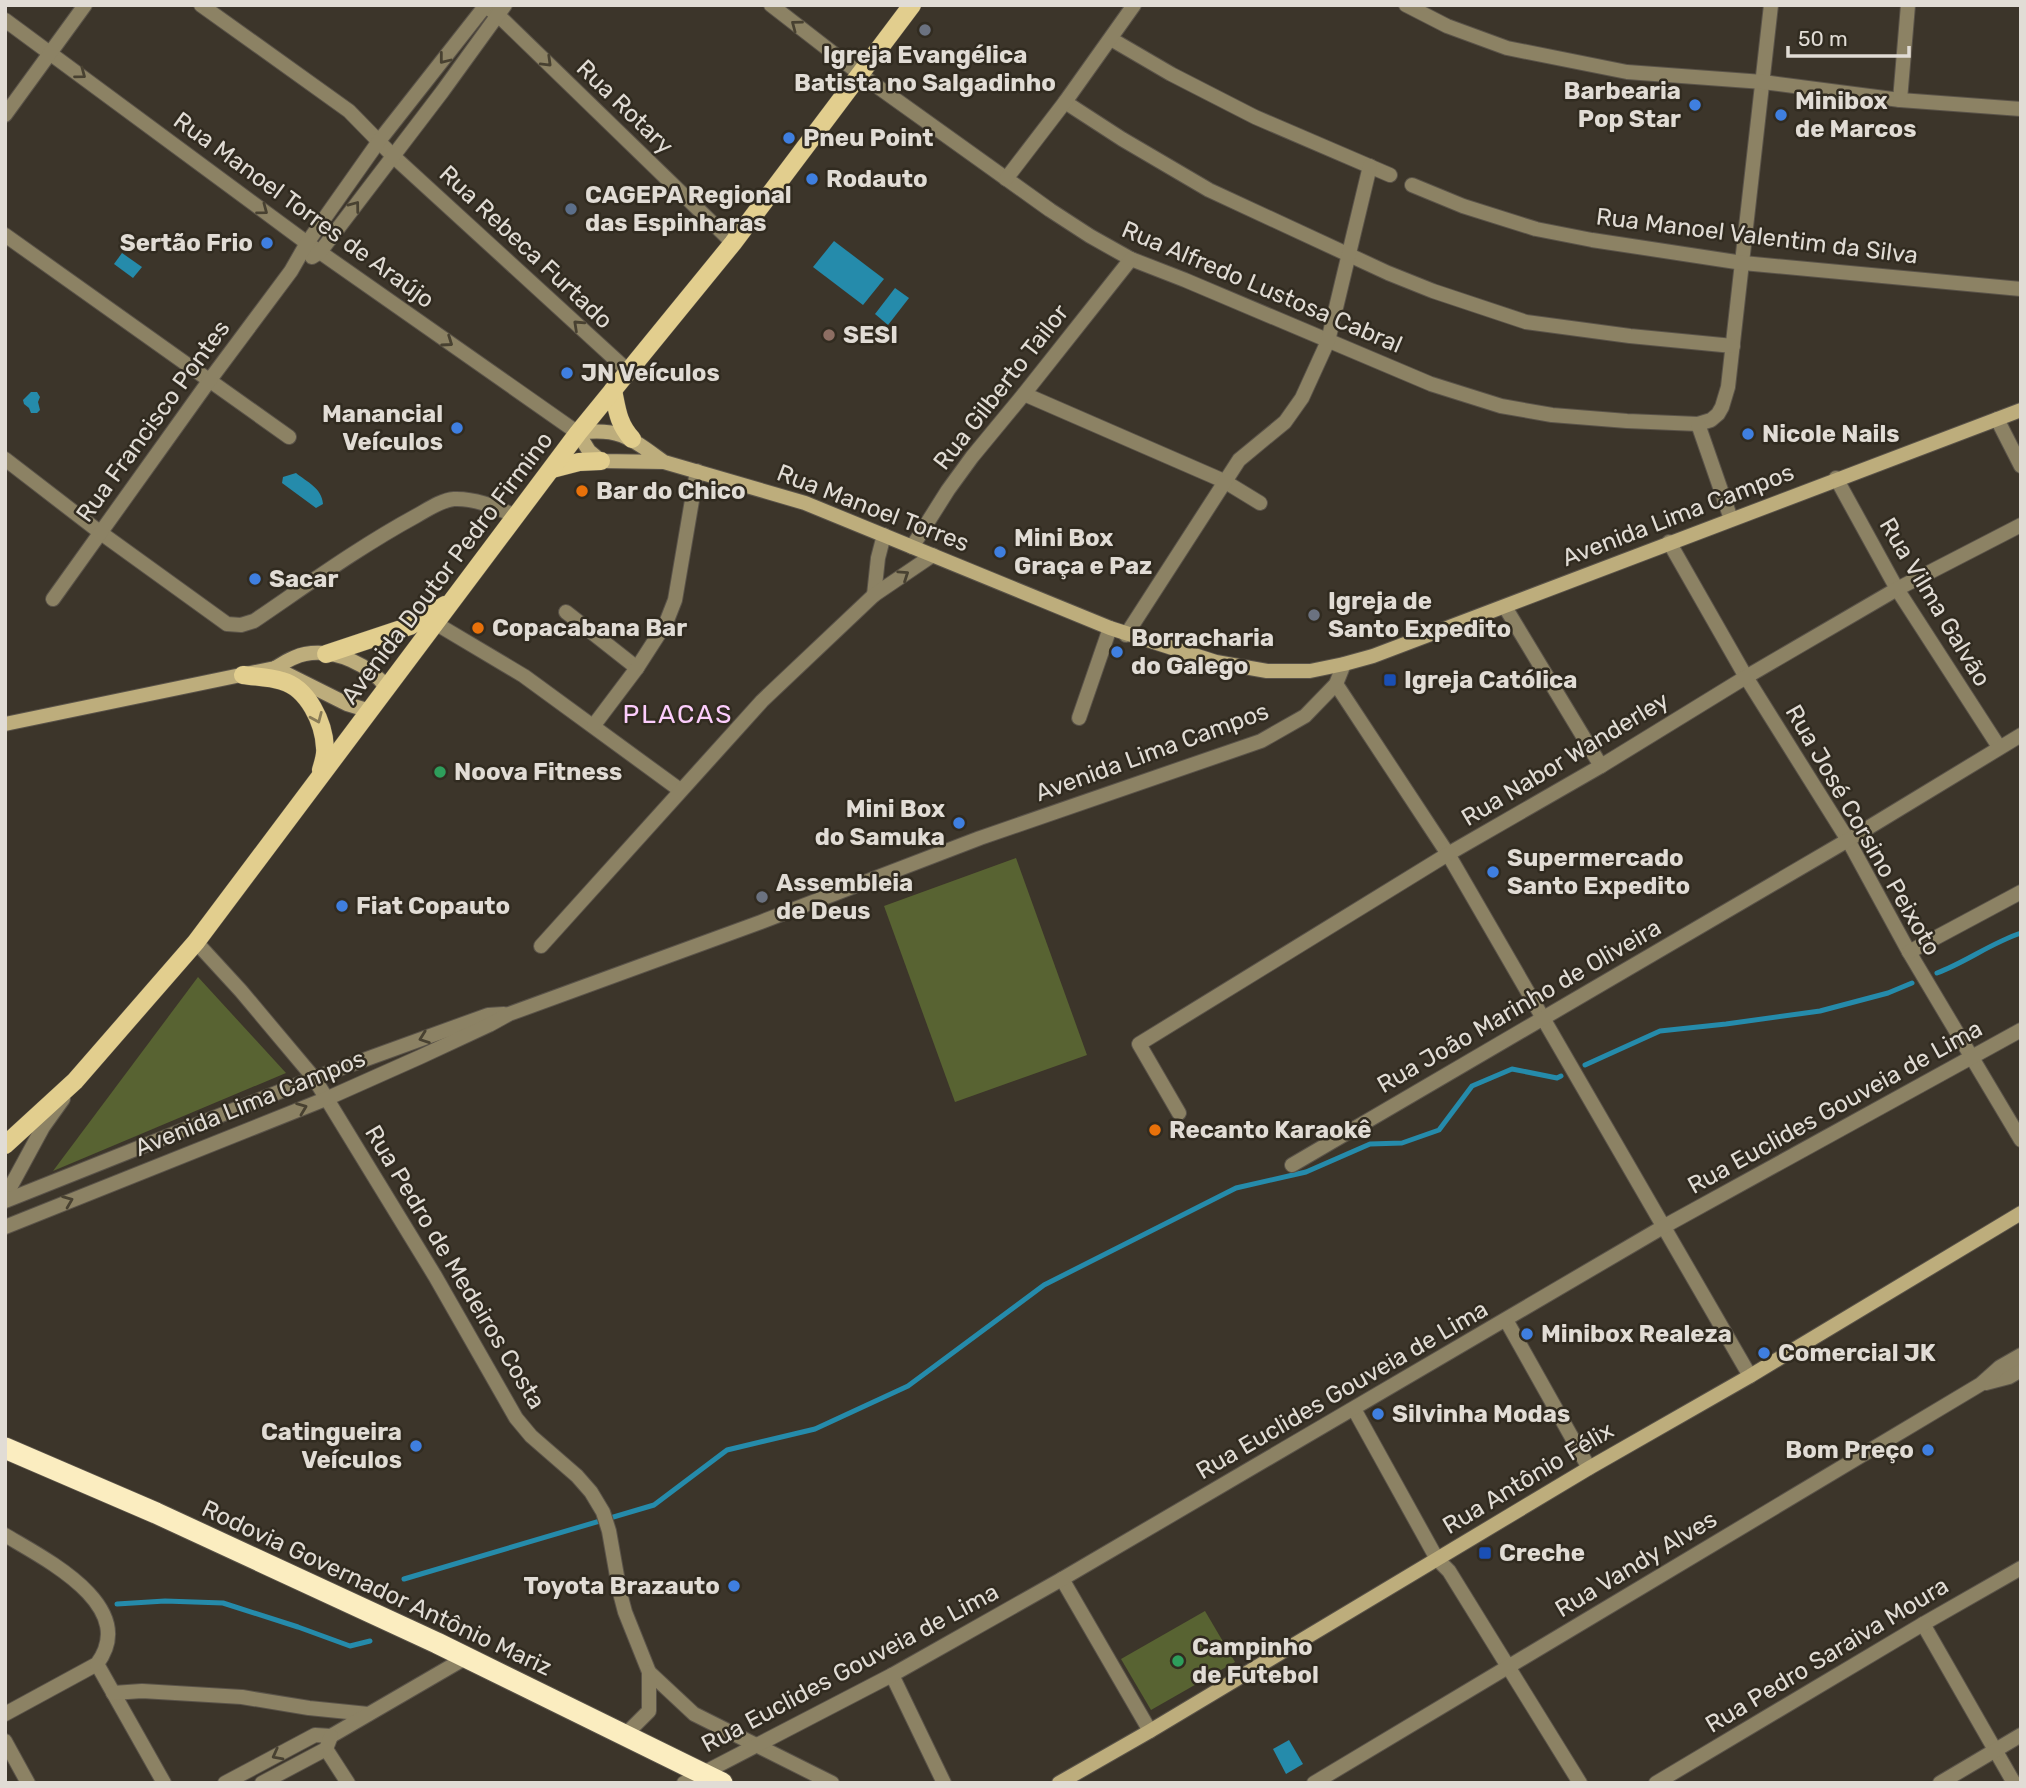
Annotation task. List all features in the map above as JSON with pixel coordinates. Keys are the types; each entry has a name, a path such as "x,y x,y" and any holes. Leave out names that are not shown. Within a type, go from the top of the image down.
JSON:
{"highway":[{"name":"Rodovia Governador Antônio Mariz","path":"5,1448 156,1513 467,1657 625,1735 693,1778 722,1783"}],"main road":[{"name":"Avenida Doutor Pedro Firmino","path":"5,1145 75,1080 196,942 578,433 733,243 912,5"},
{"path":"613,390 622,428 632,439"},
{"name":"Avenida Lima Campos","path":"1345,664 1505,607 1836,478 2021,410"},
{"name":"Rua Manoel Torres","path":"578,433 617,433 632,439 664,462"},
{"path":"578,433 589,451 601,461"},
{"name":"Rua Manoel Torres","path":"601,461 664,462 805,503 1126,635 1216,662 1267,671 1310,671 1345,664"},
{"path":"552,469 579,462 601,461"},
{"path":"326,654 410,625 454,600"},
{"path":"5,724 275,668 307,653 326,654 357,662 379,678 387,688"},
{"path":"275,668 347,704 370,711"},
{"path":"243,675 283,681 294,686 311,705 322,730 326,750 320,777"},
{"name":"Rua Antônio Félix","path":"1059,1783 2021,1213"}],"street":[{"path":"5,115 85,5"},
{"name":"Rua Rebeca Furtado","path":"201,5 349,111 393,156 628,372"},
{"name":"Rua Alfredo Lustosa Cabral","path":"771,5 860,74 1090,236 1131,259 1431,384 1501,406 1552,415 1698,424 1711,420 1722,407 1728,387 1733,346"},
{"path":"1006,179 1134,5"},
{"path":"1406,5 1447,26 1507,48 1641,74 1763,82 1900,100 2021,109"},
{"path":"1065,102 1209,190 1350,256 1433,291 1526,322 1733,346 1772,5"},
{"path":"1900,100 1908,5"},
{"name":"Rua Francisco Pontes","path":"314,247 379,141 492,7"},
{"name":"Rua Francisco Pontes","path":"53,599 291,271 393,156 492,7"},
{"name":"Rua Rotary","path":"492,7 733,243"},
{"name":"Rua Manoel Torres de Araújo","path":"5,20 314,247 578,433"},
{"path":"1111,39 1171,74 1255,117 1390,175"},
{"path":"1126,635 1239,460 1285,422 1302,398 1328,341 1370,166"},
{"name":"Rua Manoel Valentim da Silva","path":"1412,185 1463,206 1536,229 1592,240 1743,262 2021,289"},
{"path":"5,235 289,437"},
{"name":"Rua Gilberto Tailor","path":"912,547 964,468 1131,259"},
{"path":"1024,394 1224,481 1260,503"},
{"path":"1997,419 2021,466"},
{"path":"1698,424 1731,519"},
{"path":"5,459 101,533 227,624 241,625 254,621 388,531 438,504 453,499 471,501 496,507 516,516"},
{"path":"594,725 637,668 666,623 675,600 697,471"},
{"name":"Rua Vilma Galvão","path":"1836,478 1897,589 1999,747"},
{"name":"Rua Nabor Wanderley","path":"1178,1113 1139,1044 1448,854 1601,766 1746,677 1897,589 2021,525"},
{"path":"874,595 878,558 884,535"},
{"name":"Rua José Corsino Peixoto","path":"1669,542 1746,677 1848,840 1909,952 2021,1140"},
{"path":"541,946 762,701 874,595 933,555"},
{"path":"1505,607 1601,766"},
{"path":"566,612 637,668"},
{"path":"435,623 524,676 680,790"},
{"path":"1079,718 1110,628"},
{"name":"Avenida Lima Campos","path":"5,1227 328,1098 421,1058 489,1026 509,1013 761,922 980,838 1261,741 1305,716 1336,684 1345,664"},
{"path":"1336,684 1448,854 1750,1376"},
{"name":"Rua João Marinho de Oliveira","path":"1293,1166 1848,840 2021,735"},
{"path":"1909,952 2021,892"},
{"name":"Rua Pedro de Medeiros Costa","path":"196,942 242,991 314,1078 435,1276 516,1418 531,1436 577,1476 603,1512 625,1612 649,1672 649,1711 625,1735"},
{"name":"Avenida Lima Campos","path":"5,1199 314,1078 488,1015 509,1013"},
{"name":"Rua Euclides Gouveia de Lima","path":"693,1778 892,1675 1062,1579 1663,1227 2021,1030"},
{"path":"5,1199 43,1127 75,1080"},
{"path":"254,1102 263,1123"},
{"path":"149,1143 158,1165"},
{"path":"1506,1321 1589,1468"},
{"name":"Rua Vandy Alves","path":"1314,1783 1981,1384 2000,1367 2021,1355"},
{"name":"Rua Vandy Alves","path":"1981,1384 2009,1377 2021,1370"},
{"path":"1354,1409 1437,1559 1449,1571 1580,1783"},
{"path":"5,1535 79,1583 103,1612 108,1628 101,1659 113,1693 164,1783"},
{"name":"Rua Pedro Saraiva Moura","path":"1656,1783 2021,1568"},
{"path":"1062,1579 1150,1731"},
{"path":"1923,1624 2014,1783"},
{"path":"262,1783 368,1714 467,1657"},
{"path":"5,1714 101,1659"},
{"name":"Rua Pedro de Medeiros Costa","path":"649,1672 694,1714 832,1783"},
{"path":"892,1675 944,1783"},
{"path":"113,1693 142,1691 242,1697 368,1714"},
{"path":"225,1783 315,1735 328,1742 348,1783"},
{"path":"1940,1783 2021,1735"},
{"path":"5,1741 28,1783"}],"green space":[{"path":"1016,858 1087,1055 955,1102 884,906"},
{"path":"198,977 286,1073 53,1171"},
{"name":"Campinho de Futebol","path":"1205,1611 1235,1662 1151,1710 1121,1659"}],"water":[{"path":"834,241 884,279 863,305 813,267"},
{"path":"122,253 142,267 133,278 114,264"},
{"path":"895,288 909,298 888,325 875,314"},
{"path":"31,392 37,392 40,397 40,410 37,413 31,413 24,404 23,400"},
{"path":"296,473 317,490 323,504 316,508 282,483 283,477"},
{"path":"1289,1740 1303,1764 1286,1774 1273,1749"}],"waterway":[{"path":"1937,973 2021,933"},
{"path":"1585,1065 1660,1031 1820,1011 1888,993 1912,983"},
{"path":"404,1579 654,1505 727,1450 815,1429 908,1386 1044,1285 1236,1188 1306,1172 1370,1144 1402,1143 1439,1130 1472,1086 1512,1069 1557,1078 1561,1076"},
{"path":"117,1604 165,1601 223,1603 350,1646 370,1641"}],"place":[{"name":"Igreja Evangélica Batista no Salgadinho","path":"925,30"},
{"name":"Barbearia Pop Star","path":"1695,105"},
{"name":"Minibox de Marcos","path":"1781,115"},
{"name":"Pneu Point","path":"789,138"},
{"name":"Rodauto","path":"812,179"},
{"name":"CAGEPA Regional das Espinharas","path":"571,209"},
{"name":"Sertão Frio","path":"267,243"},
{"name":"SESI","path":"829,335"},
{"name":"JN Veículos","path":"567,373"},
{"name":"Manancial Veículos","path":"457,428"},
{"name":"Nicole Nails","path":"1748,434"},
{"name":"Bar do Chico","path":"582,491"},
{"name":"Mini Box Graça e Paz","path":"1000,552"},
{"name":"Sacar","path":"255,579"},
{"name":"Igreja de Santo Expedito","path":"1314,615"},
{"name":"Copacabana Bar","path":"478,628"},
{"name":"Borracharia do Galego","path":"1117,652"},
{"name":"Igreja Católica","path":"1390,680"},
{"name":"Noova Fitness","path":"440,772"},
{"name":"Mini Box do Samuka","path":"959,823"},
{"name":"Supermercado Santo Expedito","path":"1493,872"},
{"name":"Assembleia de Deus","path":"762,897"},
{"name":"Fiat Copauto","path":"342,906"},
{"name":"Recanto Karaokê","path":"1155,1130"},
{"name":"Minibox Realeza","path":"1527,1334"},
{"name":"Comercial JK","path":"1764,1353"},
{"name":"Silvinha Modas","path":"1378,1414"},
{"name":"Catingueira Veículos","path":"416,1446"},
{"name":"Bom Preço","path":"1928,1450"},
{"name":"Creche","path":"1485,1553"},
{"name":"Toyota Brazauto","path":"734,1586"},
{"name":"Campinho de Futebol","path":"1178,1661"}],"district":[{"name":"PLACAS","path":"678,714"}]}
